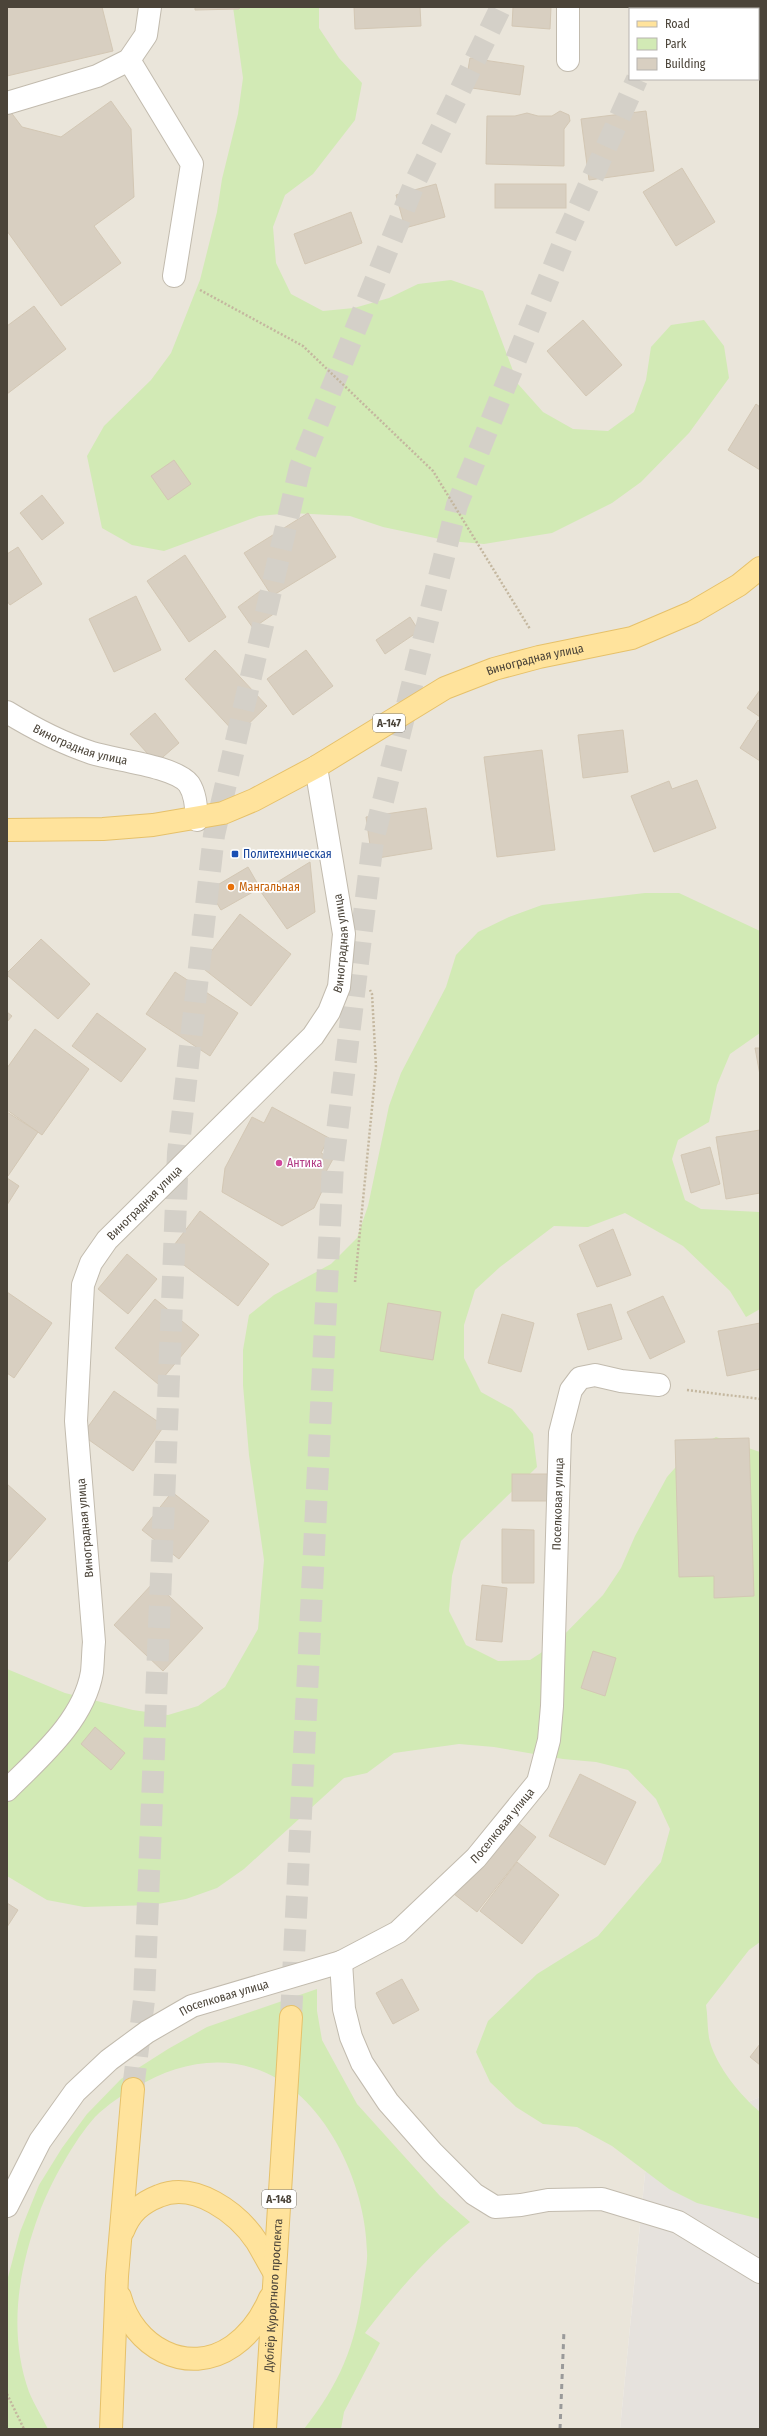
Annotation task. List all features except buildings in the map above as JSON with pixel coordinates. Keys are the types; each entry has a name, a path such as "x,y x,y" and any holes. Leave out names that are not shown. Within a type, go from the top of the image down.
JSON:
{"main road":[{"name":"Виноградная улица","path":"7,830 103,829 197,820 223,813 254,800 316,767 445,688 494,669 531,659 632,638 693,612 739,585 760,568"},
{"name":"Дублёр Курортного проспекта","path":"265,2429 291,2017"},
{"name":"А-148","path":"111,2429 117,2276 133,2089"},
{"name":"А-148","path":"121,2235 128,2219 138,2207 149,2200 176,2192 189,2193 214,2203 235,2218 257,2242 274,2272"},
{"name":"А-148","path":"117,2276 123,2310 139,2335 162,2352 191,2358 219,2353 244,2338 264,2312 273,2293"}],"street":[{"path":"7,102 98,76 129,60 146,35 150,7"},
{"path":"568,7 568,60"},
{"path":"129,60 192,164 174,276"},
{"name":"Виноградная улица","path":"7,712 34,728 91,752 175,774 188,784 192,791 195,798 197,820"},
{"name":"Виноградная улица","path":"7,1790 51,1746 77,1710 92,1673 94,1642 76,1421 83,1285 91,1263 107,1240 313,1036 329,1012 339,987 344,934 316,767"},
{"name":"Поселковая улица","path":"7,2206 40,2141 75,2092 109,2060 147,2032 192,2006 341,1962 398,1932 476,1858 538,1782 549,1740 552,1706 560,1433 571,1390 580,1378 595,1375 621,1381 659,1385"},
{"path":"341,1962 344,2009 351,2037 362,2063 388,2102 432,2152 474,2194 495,2207 521,2205 548,2200 602,2199 678,2222 760,2272"}],"path":[{"path":"174,276 303,346 433,471 531,631"},
{"path":"355,1282 376,1067 372,994 369,988"},
{"path":"659,1385 760,1399"},
{"path":"7,2394 24,2429"}],"shaded area":[{"path":"7,7 760,7 760,2097 648,2143 620,2429 7,2429"},
{"path":"760,2097 760,2429 620,2429 648,2143"}],"green space":[{"path":"233,7 319,7 319,28 339,58 362,83 355,120 313,174 285,195 273,227 276,263 291,294 323,311 354,308 389,298 418,284 451,280 483,291 518,384 543,412 573,429 608,431 634,412 646,380 651,347 671,325 704,320 724,346 729,378 689,433 641,482 612,503 552,533 484,544 449,541 383,527 350,516 291,513 259,516 164,551 132,545 102,528 87,456 104,426 151,380 171,353 200,280 217,212 222,179 238,114 243,78"},
{"path":"645,893 679,893 760,931 760,1033 730,1054 717,1085 709,1122 678,1140 672,1159 685,1200 701,1209 759,1212 760,1309 746,1317 730,1291 683,1246 625,1213 588,1227 554,1226 500,1267 475,1290 464,1325 464,1358 481,1392 512,1409 533,1434 537,1467 461,1541 452,1576 449,1611 466,1645 498,1661 530,1660 556,1643 603,1595 621,1568 635,1536 667,1477 689,1452 716,1437 760,1452 760,1942 749,1950 706,2005 709,2038 713,2052 730,2080 745,2098 760,2112 760,2219 697,2203 669,2189 612,2146 577,2127 543,2124 516,2107 490,2082 476,2052 488,2021 537,1974 598,1936 661,1862 670,1829 656,1799 628,1770 596,1762 563,1759 494,1747 459,1744 394,1753 367,1773 344,1778 244,1869 217,1888 186,1899 152,1905 84,1907 47,1900 7,1876 7,1669 65,1693 133,1710 168,1715 198,1706 225,1687 258,1629 264,1560 249,1455 243,1385 243,1350 249,1315 274,1295 331,1264 357,1238 368,1206 389,1106 401,1073 446,987 456,955 478,932 509,917 542,905"},
{"path":"317,1989 317,2011 322,2040 357,2104 440,2196 470,2222 427,2260 365,2333 380,2343 344,2412 341,2429 304,2429 327,2396 344,2364 360,2310 367,2257 365,2225 359,2197 349,2169 336,2142 320,2118 301,2096 278,2079 253,2068 238,2064 208,2063 178,2068 164,2073 126,2093 110,2104 87,2126 63,2163 43,2202 39,2214 26,2257 18,2302 17,2324 23,2369 29,2392 48,2429 7,2429 7,2281 20,2232 39,2185 62,2148 87,2114 121,2079 168,2049 207,2027"}],"tunnel":[{"path":"133,2089 144,2000 178,1153 214,835 300,467 415,182 501,7"},
{"path":"291,2017 333,1164 373,841 457,505 566,236 637,80"}],"railway":[{"path":"560,2429 564,2330"}],"place":[{"name":"Политехническая","path":"235,854"},
{"name":"Мангальная","path":"231,887"},
{"name":"Антика","path":"279,1163"}]}
